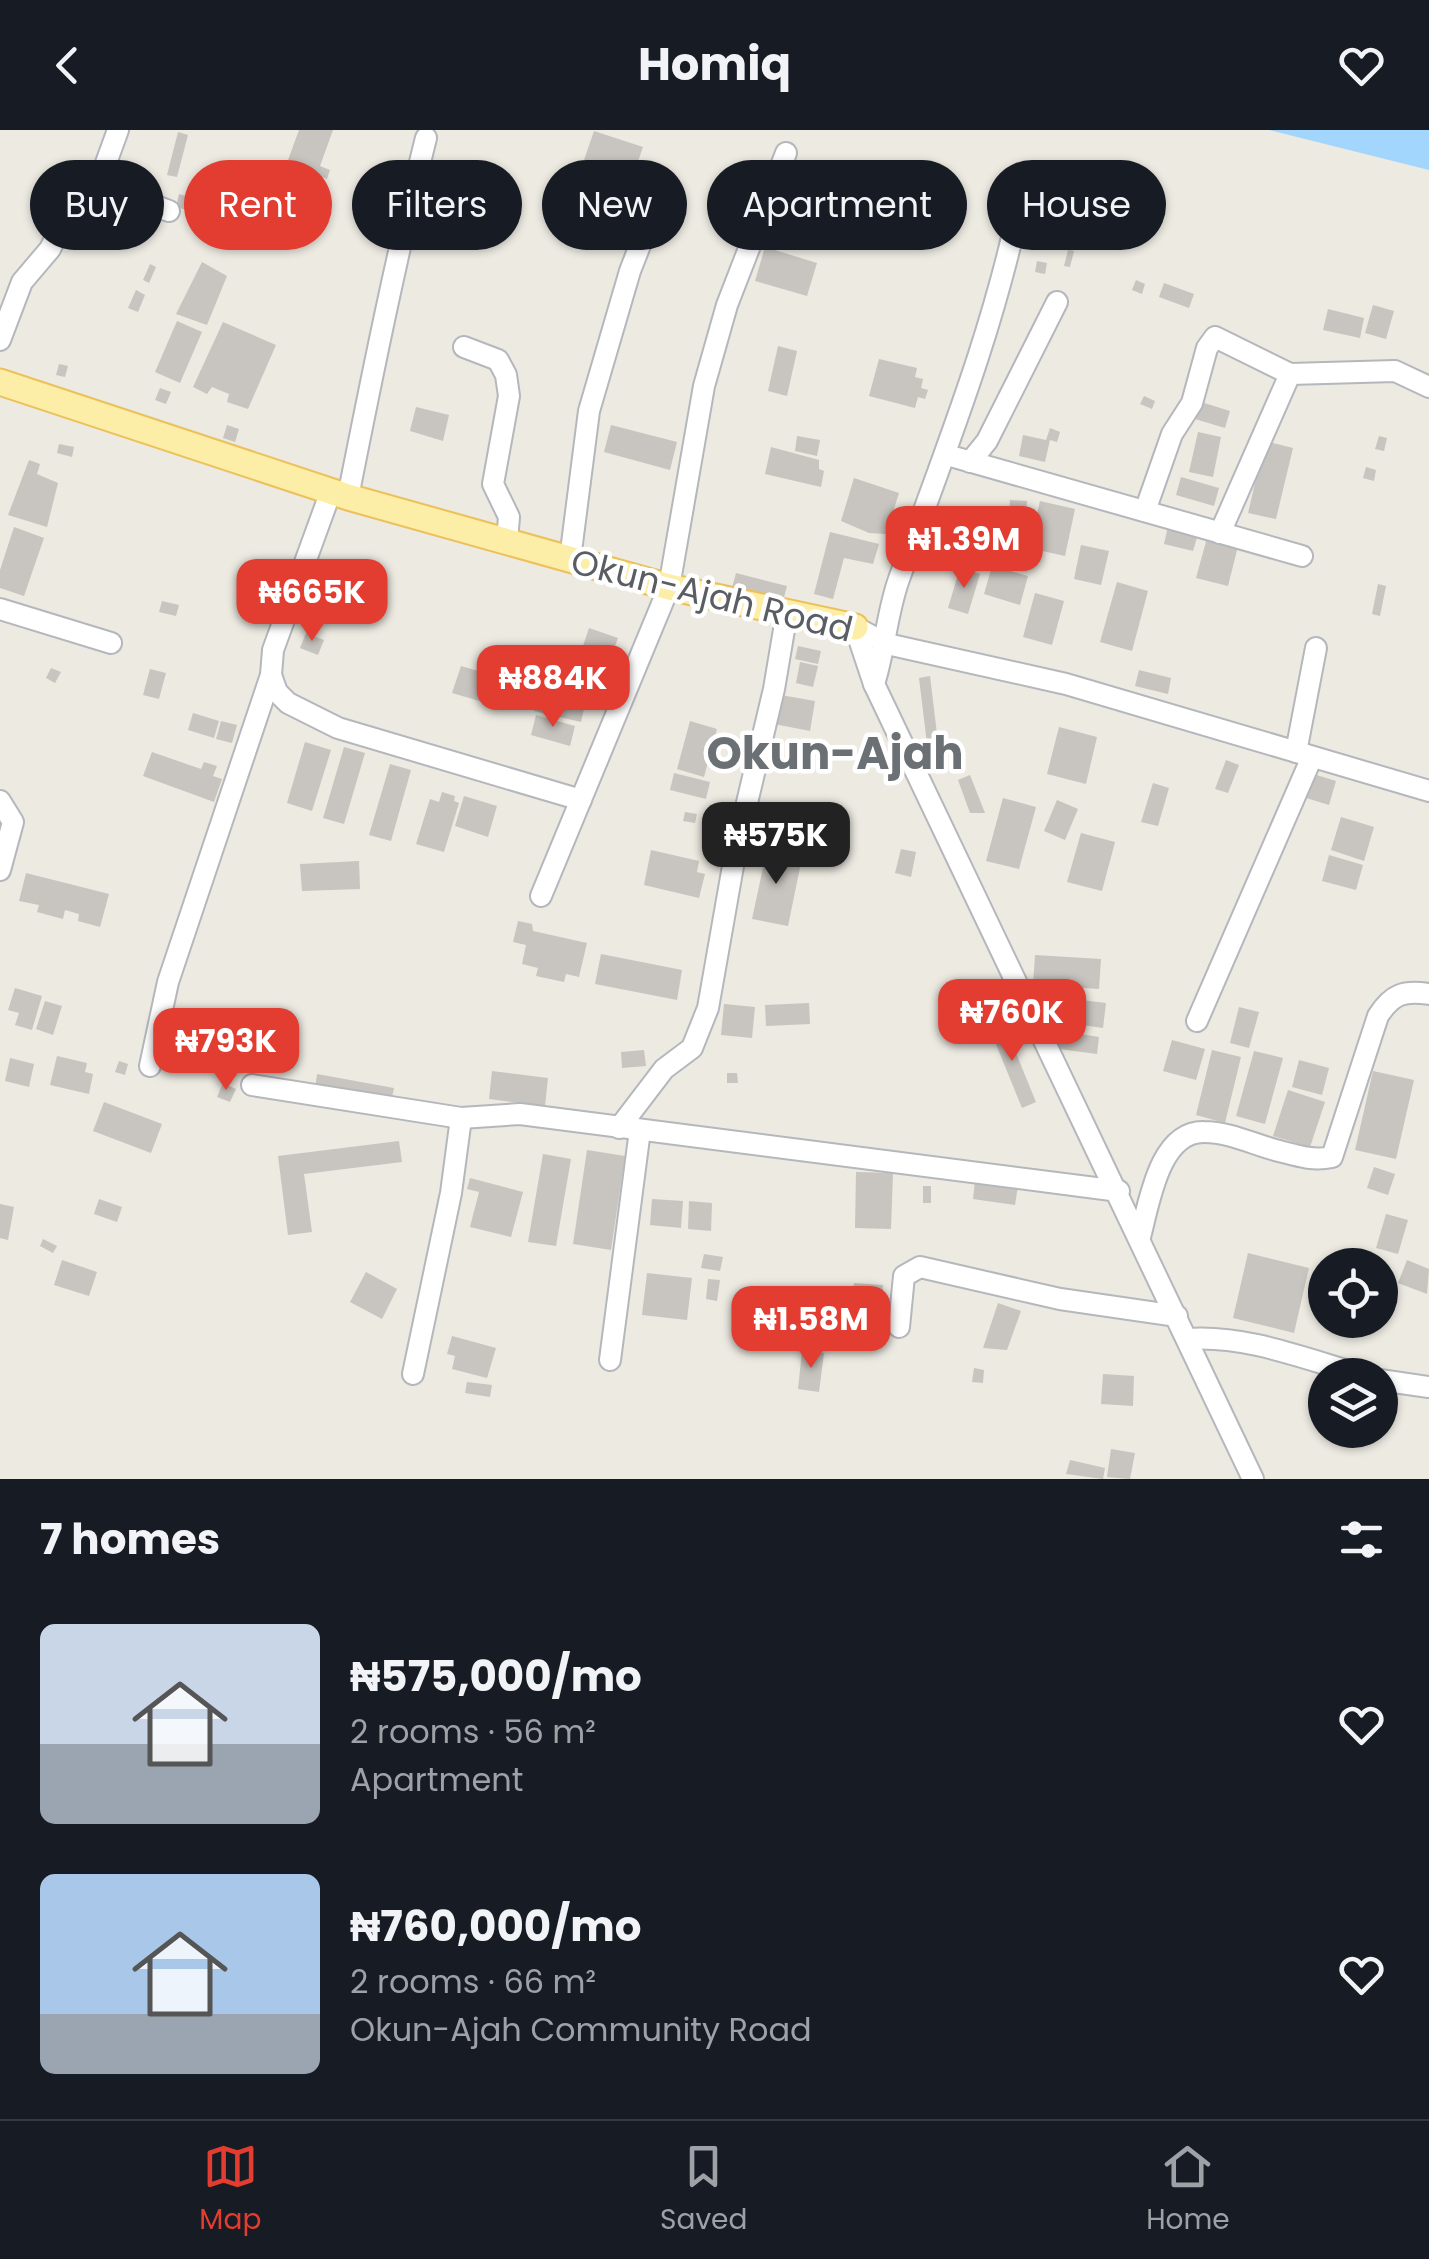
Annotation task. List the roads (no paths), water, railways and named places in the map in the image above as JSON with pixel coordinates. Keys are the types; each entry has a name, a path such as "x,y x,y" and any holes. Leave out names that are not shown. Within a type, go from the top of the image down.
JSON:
{"main road":[{"name":"Okun-Ajah Road","path":"0,382 339,494 668,587 854,627"}],"street":[{"path":"107,160 118,130"},
{"path":"150,1066 168,982 271,675 273,650 339,494 391,300 396,258 426,138"},
{"path":"541,896 668,587 704,386 726,305 786,153"},
{"path":"164,209 169,211"},
{"path":"0,340 22,282 50,250"},
{"path":"570,559 589,412 638,250"},
{"path":"874,684 887,644 897,585 947,456 1002,290 1011,250"},
{"path":"970,462 987,440 1057,302"},
{"path":"1145,512 1172,434 1192,403 1207,348 1215,338 1290,374 1395,371 1429,388"},
{"path":"464,347 498,360 506,375 509,396 493,484 509,518 507,541"},
{"path":"1220,533 1290,374"},
{"path":"947,456 1302,556"},
{"path":"0,609 111,643"},
{"path":"610,1360 630,1129 664,1069 692,1048 708,1008 736,849 774,689 787,612"},
{"path":"854,627 874,684 1253,1479"},
{"name":"Okun-Ajah Road","path":"854,627 887,644 1066,684 1429,790"},
{"path":"1197,1021 1304,754 1316,648"},
{"path":"271,675 277,692 288,703 338,728 581,800"},
{"path":"0,802 13,822 0,870"},
{"path":"1140,1236 1156,1178 1182,1137 1213,1133 1316,1160 1332,1157 1378,1016 1390,998 1411,991 1429,994"},
{"path":"252,1085 461,1118 520,1114 1119,1191"},
{"path":"413,1374 451,1193 461,1118"},
{"path":"899,1326 904,1276 920,1267 1060,1300 1177,1316"},
{"path":"1188,1340 1219,1337 1308,1361"},
{"path":"1398,1383 1429,1388"}],"water":[{"path":"1269,130 1429,130 1429,170"}],"district":[{"name":"Okun-Ajah","path":"835,753"}]}
